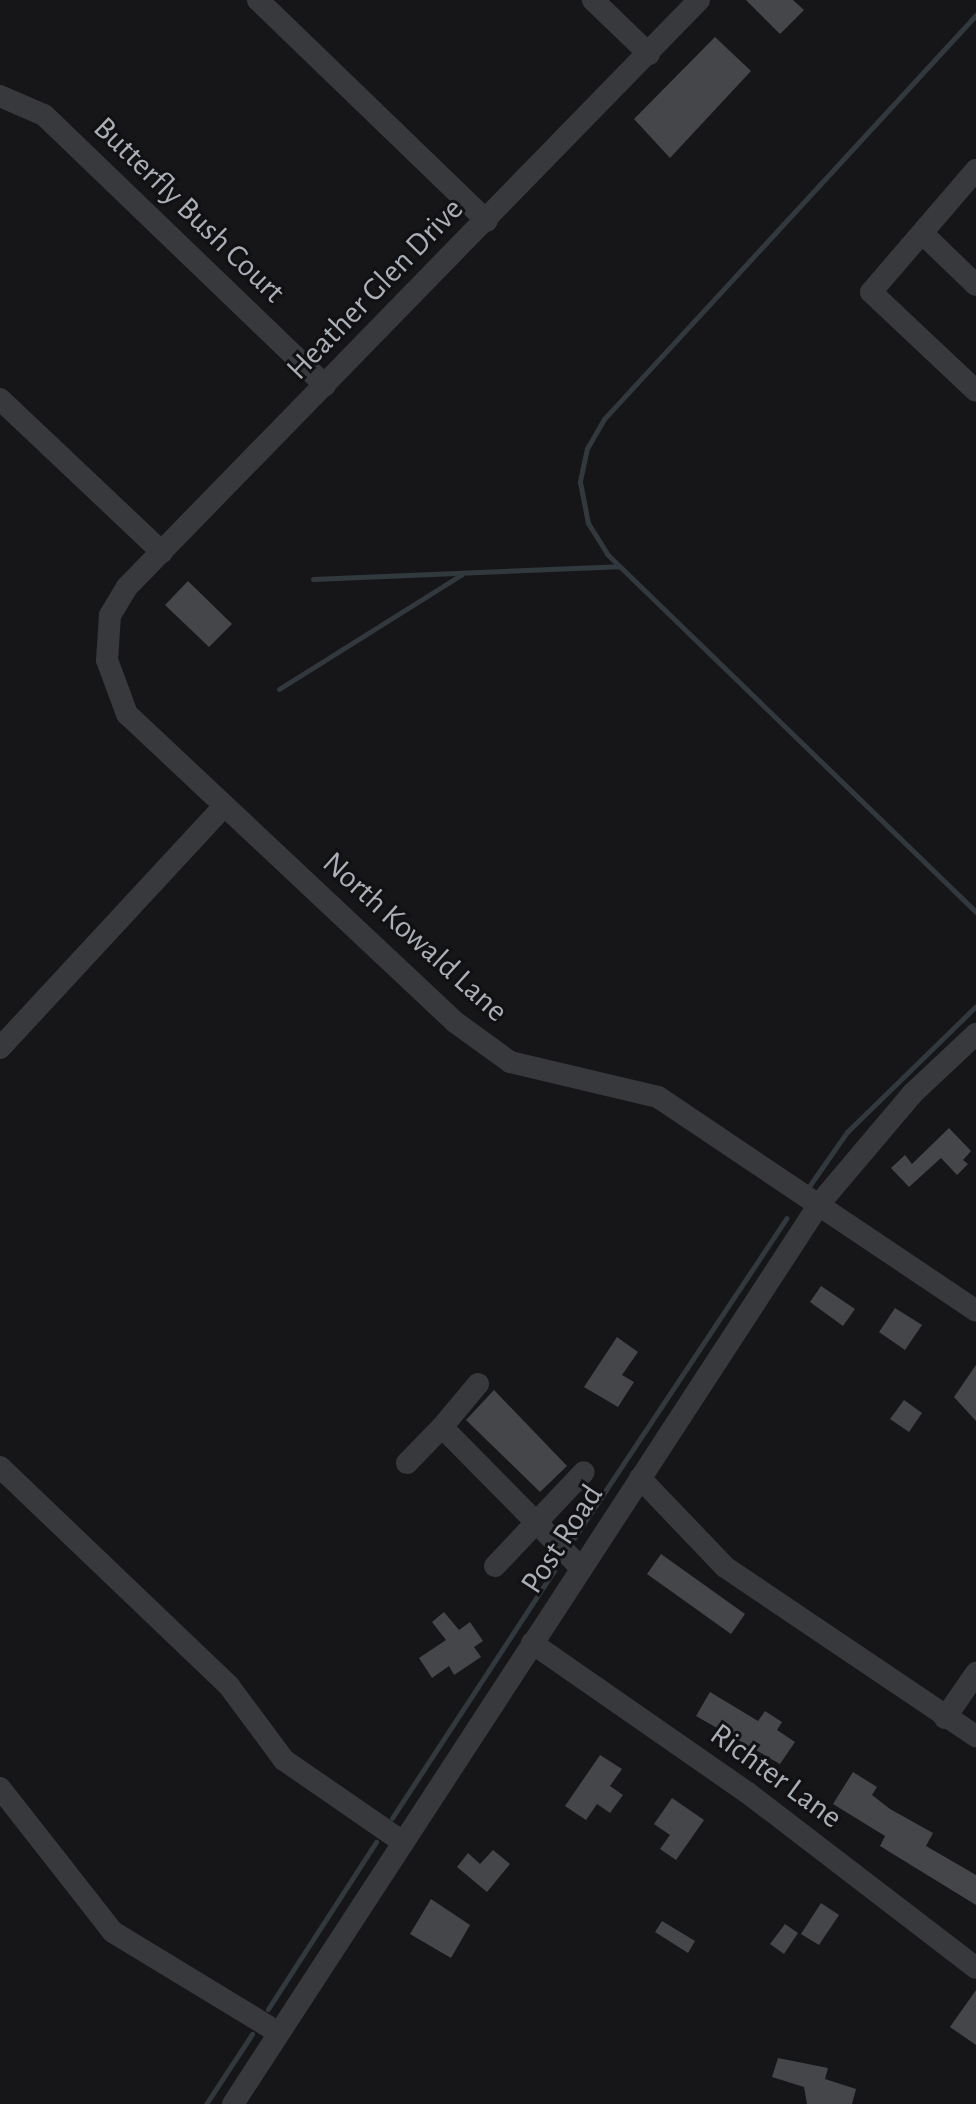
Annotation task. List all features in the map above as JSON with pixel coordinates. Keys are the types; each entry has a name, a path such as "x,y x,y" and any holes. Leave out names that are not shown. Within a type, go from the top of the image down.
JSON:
{"street":[{"path":"258,0 487,221"},
{"path":"593,0 649,54"},
{"name":"Heather Glen Drive","path":"107,630 127,587 487,221 699,0"},
{"name":"Butterfly Bush Court","path":"0,96 44,115 325,385"},
{"path":"976,170 871,292 976,391"},
{"path":"922,233 976,285"},
{"path":"0,399 162,552"},
{"name":"North Kowald Lane","path":"107,630 115,695 127,714 455,1022 510,1062 658,1097 976,1311"},
{"path":"0,1048 224,806"},
{"name":"Post Road","path":"233,2104 818,1207 912,1094 976,1034"},
{"path":"407,1463 478,1384"},
{"path":"442,1427 538,1520 581,1568"},
{"path":"0,1467 229,1686 284,1760 403,1842"},
{"path":"495,1566 584,1472"},
{"path":"640,1478 725,1567 976,1736"},
{"name":"Richter Lane","path":"532,1643 748,1793 976,1968"},
{"path":"945,1718 976,1673"},
{"path":"0,1788 113,1932 279,2033"}],"building":[{"path":"746,0 793,0 804,10 780,34"},
{"path":"715,37 751,71 670,158 634,119"},
{"path":"188,581 232,624 209,647 165,605"},
{"path":"949,1128 971,1151 963,1160 968,1164 957,1175 941,1158 909,1187 891,1168 905,1155 912,1164"},
{"path":"821,1286 855,1309 843,1326 810,1302"},
{"path":"895,1308 922,1325 905,1350 879,1332"},
{"path":"617,1337 638,1352 622,1375 634,1382 618,1407 584,1387"},
{"path":"976,1365 976,1421 954,1397"},
{"path":"494,1390 567,1466 540,1492 466,1420"},
{"path":"904,1400 922,1413 909,1432 890,1419"},
{"path":"661,1554 745,1614 731,1634 647,1574"},
{"path":"444,1612 459,1630 470,1622 483,1641 474,1647 481,1657 454,1675 449,1666 432,1678 419,1658 446,1640 432,1622"},
{"path":"710,1692 758,1721 765,1711 782,1722 777,1730 795,1742 780,1764 696,1716"},
{"path":"600,1755 622,1769 610,1786 623,1795 610,1813 597,1804 586,1820 565,1806"},
{"path":"853,1772 877,1787 872,1795 890,1809 933,1833 926,1846 976,1875 976,1905 880,1846 885,1836 833,1804"},
{"path":"672,1798 704,1820 676,1860 660,1849 670,1835 654,1824"},
{"path":"493,1850 510,1864 487,1892 457,1867 468,1853 480,1864"},
{"path":"431,1899 470,1925 451,1958 410,1934"},
{"path":"821,1903 839,1915 819,1945 801,1934"},
{"path":"662,1921 695,1941 688,1953 655,1932"},
{"path":"785,1924 798,1933 784,1954 770,1944"},
{"path":"976,1990 976,2045 950,2027"},
{"path":"778,2058 828,2068 825,2079 856,2089 852,2104 807,2104 804,2087 772,2077"}],"waterway":[{"path":"976,15 604,419 587,448 580,482 588,523 607,554 976,912"},
{"path":"313,579 619,566"},
{"path":"279,689 461,575"},
{"path":"810,1185 847,1132 976,1006"},
{"path":"574,1538 787,1218"},
{"path":"392,1818 554,1570"},
{"path":"268,2009 376,1842"},
{"path":"206,2104 252,2034"}]}
